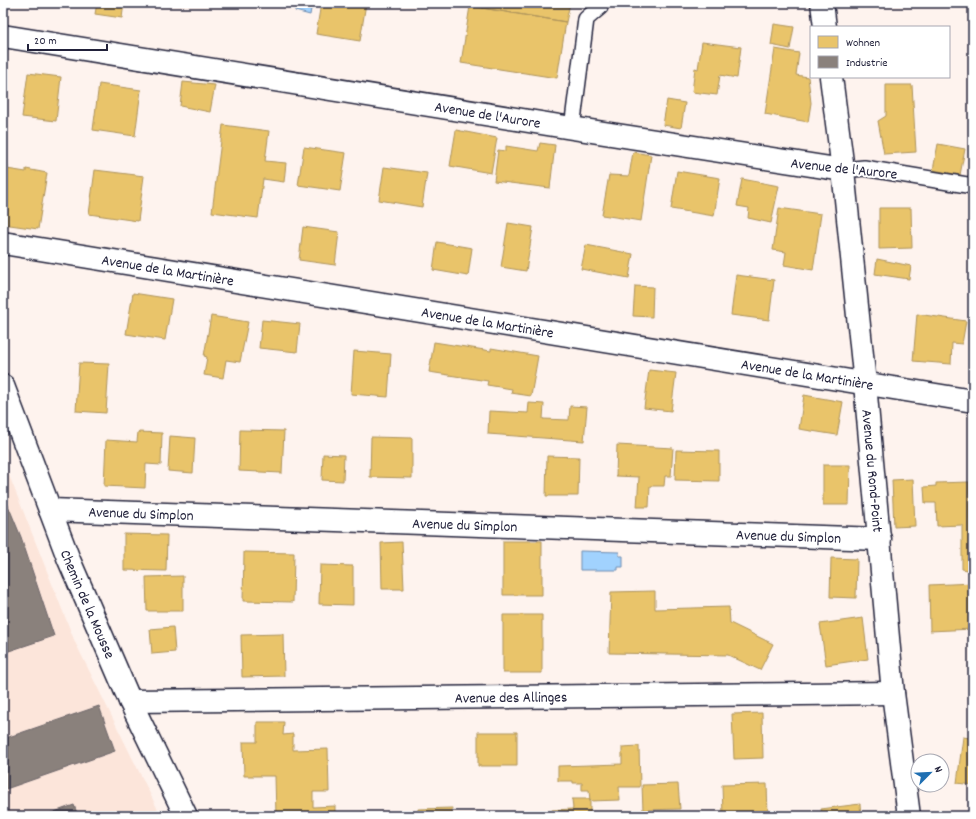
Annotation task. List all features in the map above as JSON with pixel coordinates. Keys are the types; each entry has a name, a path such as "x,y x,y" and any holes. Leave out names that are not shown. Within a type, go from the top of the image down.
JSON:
{"street":[{"path":"822,3 825,26"},
{"name":"Avenue de l'Aurore","path":"3,36 572,128 843,170"},
{"name":"Avenue du Rond-Point","path":"831,78 843,170 865,384 893,693 909,816"},
{"name":"Avenue de la Martinière","path":"3,243 973,401"},
{"name":"Chemin de la Mousse","path":"3,386 69,560 130,701 186,816"},
{"name":"Avenue du Simplon","path":"50,510 880,539"},
{"name":"Avenue des Allinges","path":"130,701 893,693"}],"lane":[{"path":"572,128 586,19 600,7 601,3"},
{"name":"Avenue de l'Aurore","path":"843,170 864,168 973,186"}],"shaded area":[{"path":"3,460 75,642 161,816 3,816"}],"water":[{"path":"296,3 312,3 310,15 295,11"},
{"path":"580,551 619,552 619,556 623,556 623,567 618,567 618,570 580,570"}],"building: Wohnen":[{"path":"97,3 124,3 122,18 95,14"},
{"path":"321,3 366,3 360,41 316,34"},
{"path":"483,3 570,3 566,22 482,8"},
{"path":"637,3 671,3 670,8"},
{"path":"470,6 566,22 557,78 461,63"},
{"path":"774,24 794,27 790,49 771,45"},
{"path":"702,42 741,47 737,78 720,75 717,95 692,92 695,68 698,69"},
{"path":"775,49 799,53 796,75 808,77 811,103 808,122 765,114"},
{"path":"28,73 61,77 56,121 22,117"},
{"path":"183,82 215,85 210,112 180,106"},
{"path":"99,84 141,90 135,136 93,130"},
{"path":"886,85 912,85 916,152 884,154 878,121 886,116"},
{"path":"667,100 685,103 681,128 663,125"},
{"path":"223,125 269,131 265,161 286,163 284,182 263,179 258,218 212,212"},
{"path":"456,130 497,138 491,173 450,166"},
{"path":"540,143 555,145 550,188 494,181 498,150 506,151 506,146 538,151"},
{"path":"938,144 965,149 960,175 933,170"},
{"path":"304,147 346,153 340,191 298,185"},
{"path":"633,152 651,155 641,221 602,215 609,175 629,176"},
{"path":"3,164 8,165 7,169 26,172 26,169 47,173 38,229 3,224"},
{"path":"384,167 427,173 422,207 379,200"},
{"path":"95,170 144,176 138,221 89,214"},
{"path":"677,171 720,178 714,216 671,209"},
{"path":"742,179 779,186 771,223 748,218 749,208 737,206"},
{"path":"779,208 821,214 813,270 784,265 786,252 773,250"},
{"path":"879,208 911,208 912,248 879,249"},
{"path":"508,223 533,227 526,271 501,267"},
{"path":"303,227 339,232 335,265 299,260"},
{"path":"437,242 472,248 468,276 433,270"},
{"path":"586,245 633,254 629,278 581,269"},
{"path":"877,259 911,266 909,279 875,274"},
{"path":"736,275 774,280 769,320 731,315"},
{"path":"635,286 653,287 652,317 633,316"},
{"path":"133,293 172,299 165,340 126,334"},
{"path":"917,314 966,321 962,344 952,343 951,364 913,361"},
{"path":"211,316 248,322 240,362 226,360 223,378 204,375 207,357 204,356"},
{"path":"262,320 300,324 297,352 259,348"},
{"path":"434,342 491,351 491,348 538,356 531,396 511,393 512,389 487,385 488,381 429,372"},
{"path":"354,351 391,354 388,397 351,394"},
{"path":"79,363 109,364 106,413 76,411"},
{"path":"649,370 676,373 671,411 644,408"},
{"path":"804,395 843,402 837,435 799,429"},
{"path":"529,403 544,404 543,419 569,420 570,406 587,407 584,441 488,434 489,411 528,413"},
{"path":"240,430 284,431 282,473 239,471"},
{"path":"138,432 162,433 161,465 146,464 145,488 104,486 106,440 137,442"},
{"path":"170,436 195,438 193,473 168,471"},
{"path":"371,437 412,438 412,478 370,477"},
{"path":"617,445 673,448 671,476 665,476 664,486 650,486 649,507 637,507 639,477 616,476"},
{"path":"676,450 719,451 719,481 675,480"},
{"path":"323,454 344,455 343,481 322,480"},
{"path":"547,456 579,457 578,496 546,496"},
{"path":"823,465 850,465 849,505 823,505"},
{"path":"913,479 915,526 894,527 892,480"},
{"path":"969,482 970,525 973,525 973,571 962,569 962,525 937,526 936,503 925,503 924,487 936,486 936,483"},
{"path":"124,534 167,535 166,571 124,570"},
{"path":"503,541 542,541 542,595 503,595"},
{"path":"402,542 404,589 382,589 381,543"},
{"path":"244,552 294,553 293,602 243,601"},
{"path":"831,558 857,559 856,598 830,597"},
{"path":"320,565 353,566 353,605 319,604"},
{"path":"183,576 183,611 147,611 146,577"},
{"path":"973,583 973,629 930,631 929,585"},
{"path":"655,591 655,609 729,607 730,623 773,644 760,670 728,655 609,653 611,592"},
{"path":"503,615 542,615 542,673 503,673"},
{"path":"863,618 868,659 826,665 820,624"},
{"path":"173,627 175,652 152,654 150,629"},
{"path":"283,634 284,676 242,677 241,635"},
{"path":"762,713 763,758 734,759 732,714"},
{"path":"973,717 973,785 957,783 963,737 970,738"},
{"path":"257,722 284,722 283,735 293,734 293,750 328,749 329,792 313,792 313,807 335,806 335,816 276,816 275,776 244,776 243,742 257,742"},
{"path":"478,732 517,732 517,766 478,766"},
{"path":"639,746 640,787 619,787 620,800 590,801 589,790 582,790 582,783 573,783 573,781 558,781 558,766 622,764 622,747"},
{"path":"678,784 680,809 643,810 642,785"},
{"path":"767,784 768,816 723,816 722,785"},
{"path":"572,799 590,799 590,816 552,816 552,810 573,809"},
{"path":"860,804 861,816 822,816 821,809"},
{"path":"452,808 452,816 418,816 418,809"}],"building: Industrie":[{"path":"3,493 21,537 54,636 3,653"},
{"path":"99,706 115,751 3,790 3,739"},
{"path":"74,805 78,816 43,816"}]}
